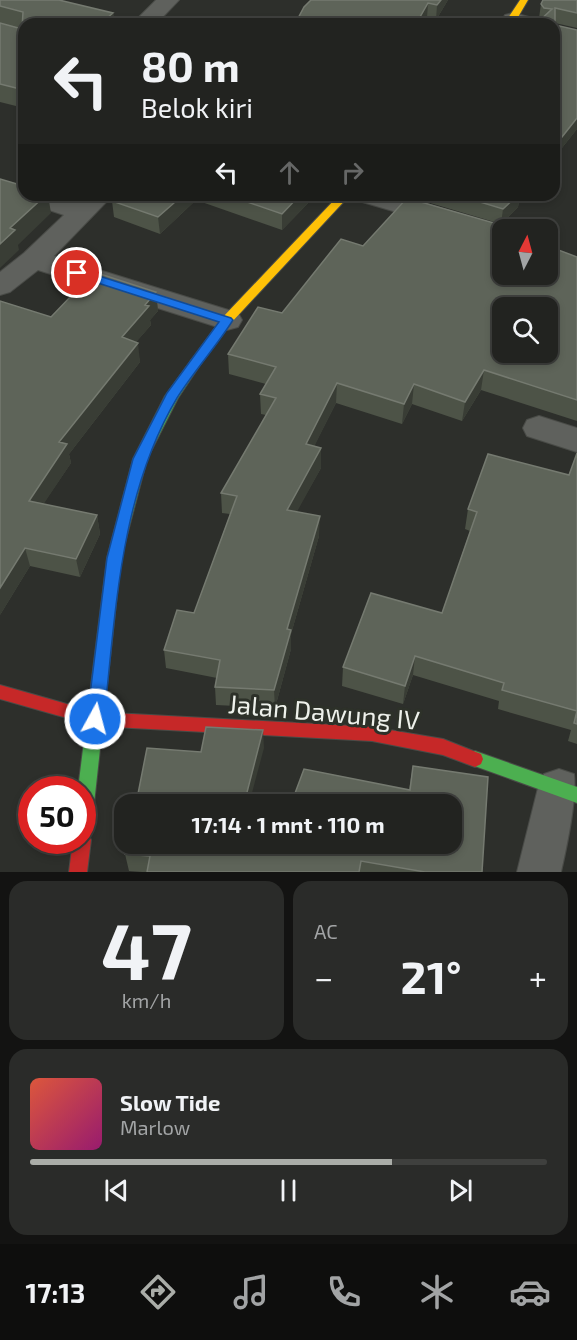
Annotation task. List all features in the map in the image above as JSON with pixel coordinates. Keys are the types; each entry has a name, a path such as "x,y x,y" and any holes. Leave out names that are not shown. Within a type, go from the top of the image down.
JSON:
{"main road":[{"path":"519,18 524,0"},
{"path":"88,776 114,558 140,459 172,396 227,320 339,201"},
{"name":"Jalan Dawung IV","path":"0,692 95,719 372,734 443,747 568,792"},
{"path":"78,872 80,854"}],"street":[{"path":"149,18 168,0"},
{"path":"388,201 492,232"},
{"path":"0,286 34,259 91,203"},
{"path":"34,259 227,320"},
{"path":"539,428 577,440"},
{"path":"539,872 568,792"}],"building":[{"path":"0,0 59,0 113,13 107,18 23,18 23,12 0,6"},
{"path":"311,0 441,0 437,5 428,3 419,18 298,18"},
{"path":"543,0 577,0 577,13 555,8 555,18 542,18 552,9 544,8 541,4"},
{"path":"0,23 18,28 18,88 0,84"},
{"path":"560,26 577,30 577,118 560,139"},
{"path":"0,179 18,184 18,201 39,201 10,228 15,230 0,244"},
{"path":"112,201 176,201 158,217"},
{"path":"244,201 294,201 282,214"},
{"path":"404,201 417,201 492,223 492,285 558,285 558,250 577,257 577,400 484,370 465,402 414,384 404,404 337,383 306,444 321,448 287,510 320,516 287,629 291,630 274,690 215,687 220,660 164,650 177,610 194,613 237,496 221,493 276,398 260,394 276,367 228,354 258,307 282,313 341,239 363,246"},
{"path":"477,201 512,201 503,209"},
{"path":"94,272 156,292 145,305 149,306 122,337 138,343 59,442 67,444 29,501 97,515 76,559 25,548 0,588 0,301 51,317"},
{"path":"577,453 577,711 502,690 504,683 415,656 405,686 343,667 371,593 442,613 477,512 468,509 488,454 569,475"},
{"path":"206,727 263,730 247,794 138,794 147,748 201,752"},
{"path":"413,766 488,777 482,872 425,872 361,861 359,872 147,872 150,856 125,854 462,854 462,794 295,794 304,769 410,790"}],"traffic: fast":[{"path":"88,776 114,558 140,459 172,396 196,362"},
{"path":"475,759 577,795"}],"traffic: slow":[{"path":"513,18 524,0"},
{"path":"196,362 227,320 339,201"}],"traffic: jam":[{"path":"0,692 95,719 372,734 443,747 475,759"},
{"path":"78,872 80,854"}],"route":[{"path":"77,273 227,320 172,396 140,459 114,558 95,719"}]}
